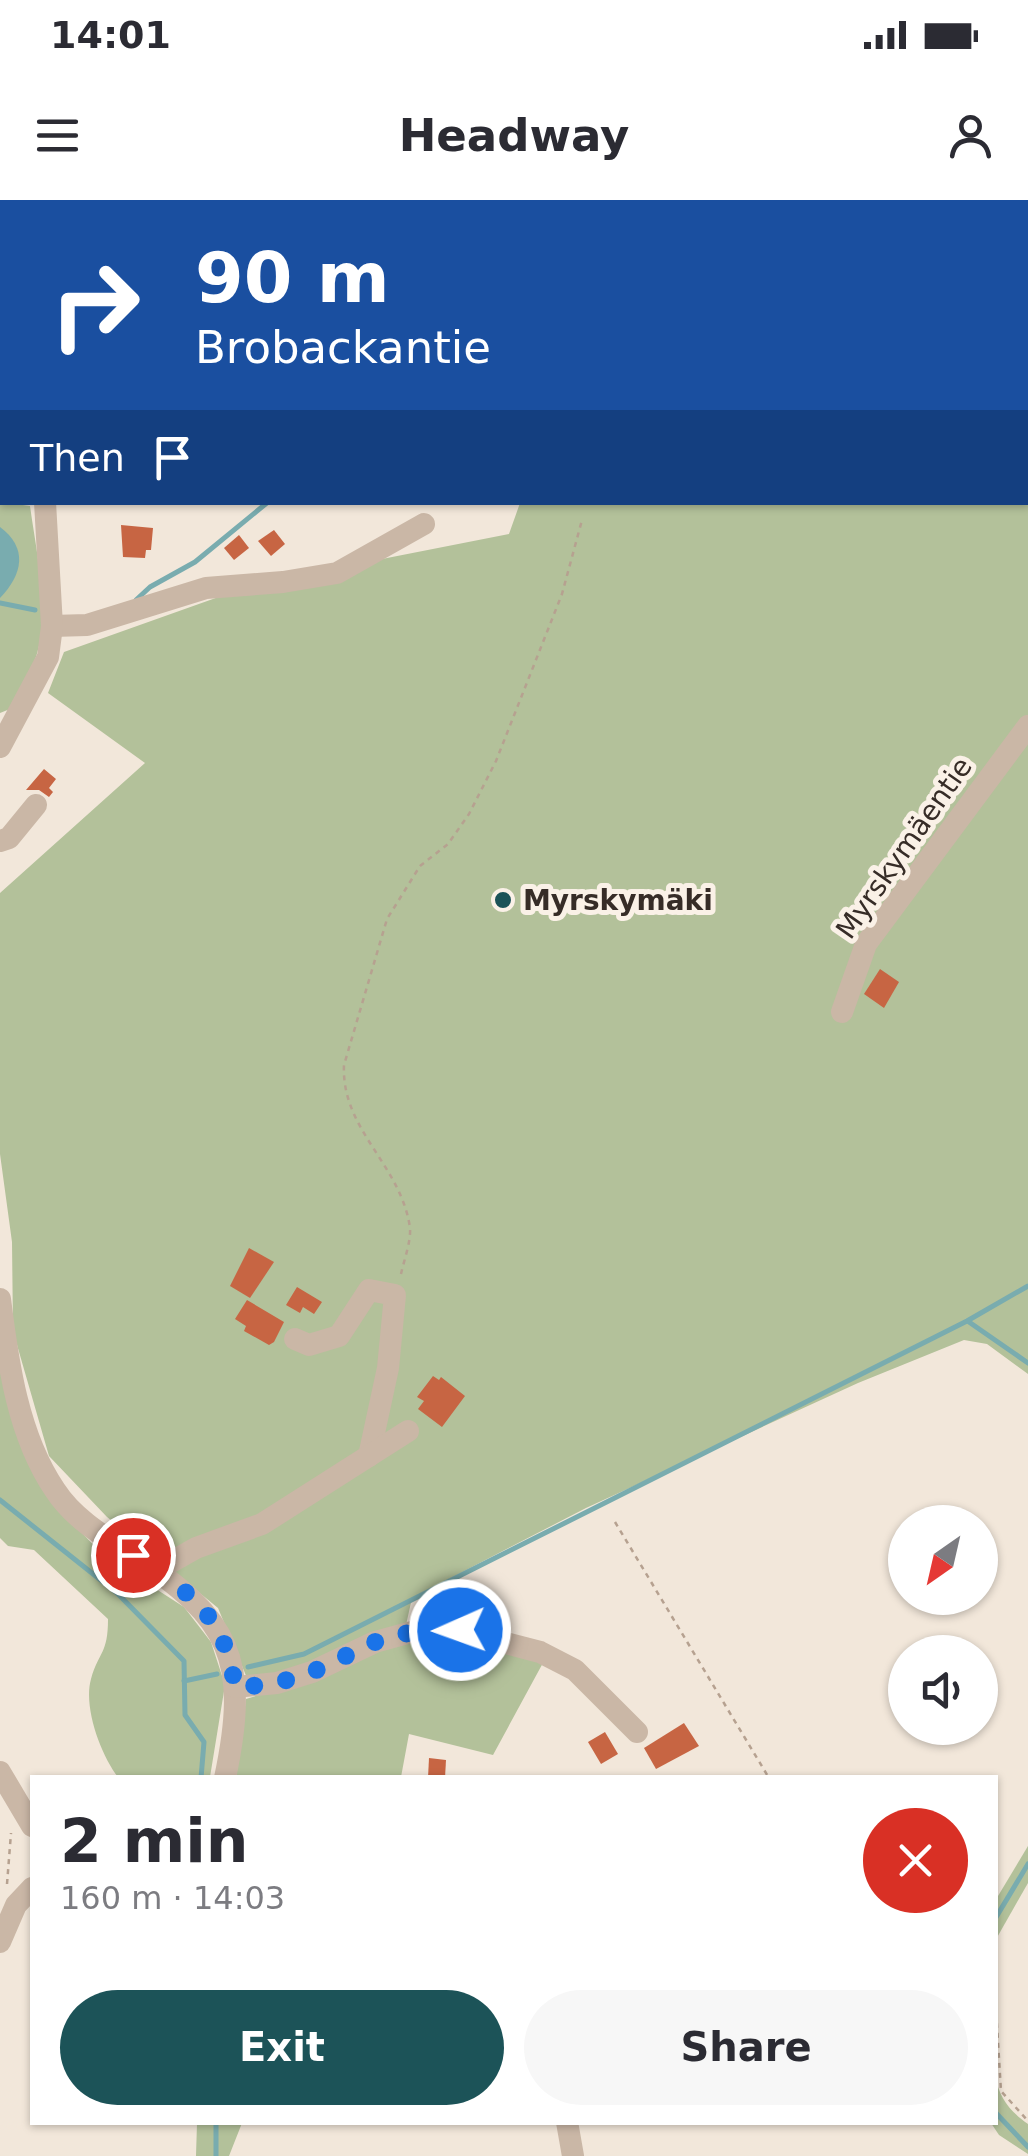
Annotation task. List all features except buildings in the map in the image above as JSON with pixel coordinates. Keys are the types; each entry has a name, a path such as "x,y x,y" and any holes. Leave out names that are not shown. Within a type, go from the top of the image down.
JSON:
{"street":[{"path":"0,747 48,656 52,626 45,505"},
{"path":"52,626 87,625 206,588 283,582 337,572 424,524"},
{"name":"Myrskymäentie","path":"842,1012 866,944 1028,726"},
{"path":"0,842 9,838 36,805"},
{"path":"295,1339 309,1345 339,1336 369,1290 396,1295 388,1368 369,1456"},
{"path":"0,1300 20,1408 36,1457 56,1492 81,1520 157,1570 201,1605 222,1633 231,1658 235,1688 235,1722 226,1775"},
{"path":"157,1570 196,1548 262,1524 408,1431"},
{"path":"235,1688 277,1683 312,1672 375,1642 419,1630 460,1630 540,1652 575,1670 636,1732"},
{"path":"0,1772 22,1830"},
{"path":"0,1942 16,1905 30,1890"},
{"path":"568,2125 573,2156"}],"path":[{"path":"396,1295 411,1232 399,1186 349,1106 343,1086 344,1065 388,919 420,866 448,844 470,814 496,761 562,594 582,520"},
{"path":"614,1522 767,1775"},
{"path":"6,1892 22,1830"},
{"path":"998,2042 1001,2091 1028,2120"}],"green space":[{"path":"0,505 23,505 30,506 40,576 41,629 27,679 10,709 0,713"},
{"path":"519,505 1028,505 1028,1374 987,1344 964,1340 858,1383 586,1508 412,1598 406,1625 295,1670 247,1678 218,1608 107,1517 49,1456 13,1331 12,1242 0,1154 0,893 145,763 48,693 64,652 255,584 509,534"},
{"path":"0,1357 47,1496 103,1555 184,1607 211,1642 225,1685 210,1775 117,1775 105,1756 89,1703 91,1679 105,1646 108,1619 34,1550 8,1546 0,1538"},
{"path":"423,1638 463,1638 544,1661 493,1755 409,1734 401,1775 236,1775 246,1699 308,1680 386,1645"},
{"path":"1028,1846 1028,1883 998,1936 998,1896"},
{"path":"998,2086 1006,2103 1028,2124 1028,2154 999,2135 992,2125 998,2125"},
{"path":"197,2125 241,2125 229,2156 196,2156"}],"water":[{"path":"0,527 15,544 19,561 14,580 0,598"}],"waterway":[{"path":"136,600 150,587 195,562 264,505"},
{"path":"0,603 35,610"},
{"path":"248,1667 304,1654 967,1321 1028,1286"},
{"path":"969,1322 1028,1363"},
{"path":"0,1500 117,1593 184,1661 185,1715 204,1742 201,1775"},
{"path":"184,1681 217,1674"},
{"path":"998,1914 1028,1864"},
{"path":"998,2115 1028,2147"},
{"path":"216,2125 216,2156"}],"place":[{"name":"Myrskymäki","path":"503,900"}],"route":[{"path":"133,1555 201,1605 222,1633 231,1658 235,1688 277,1683 312,1672 375,1642 419,1630 460,1630"}]}
